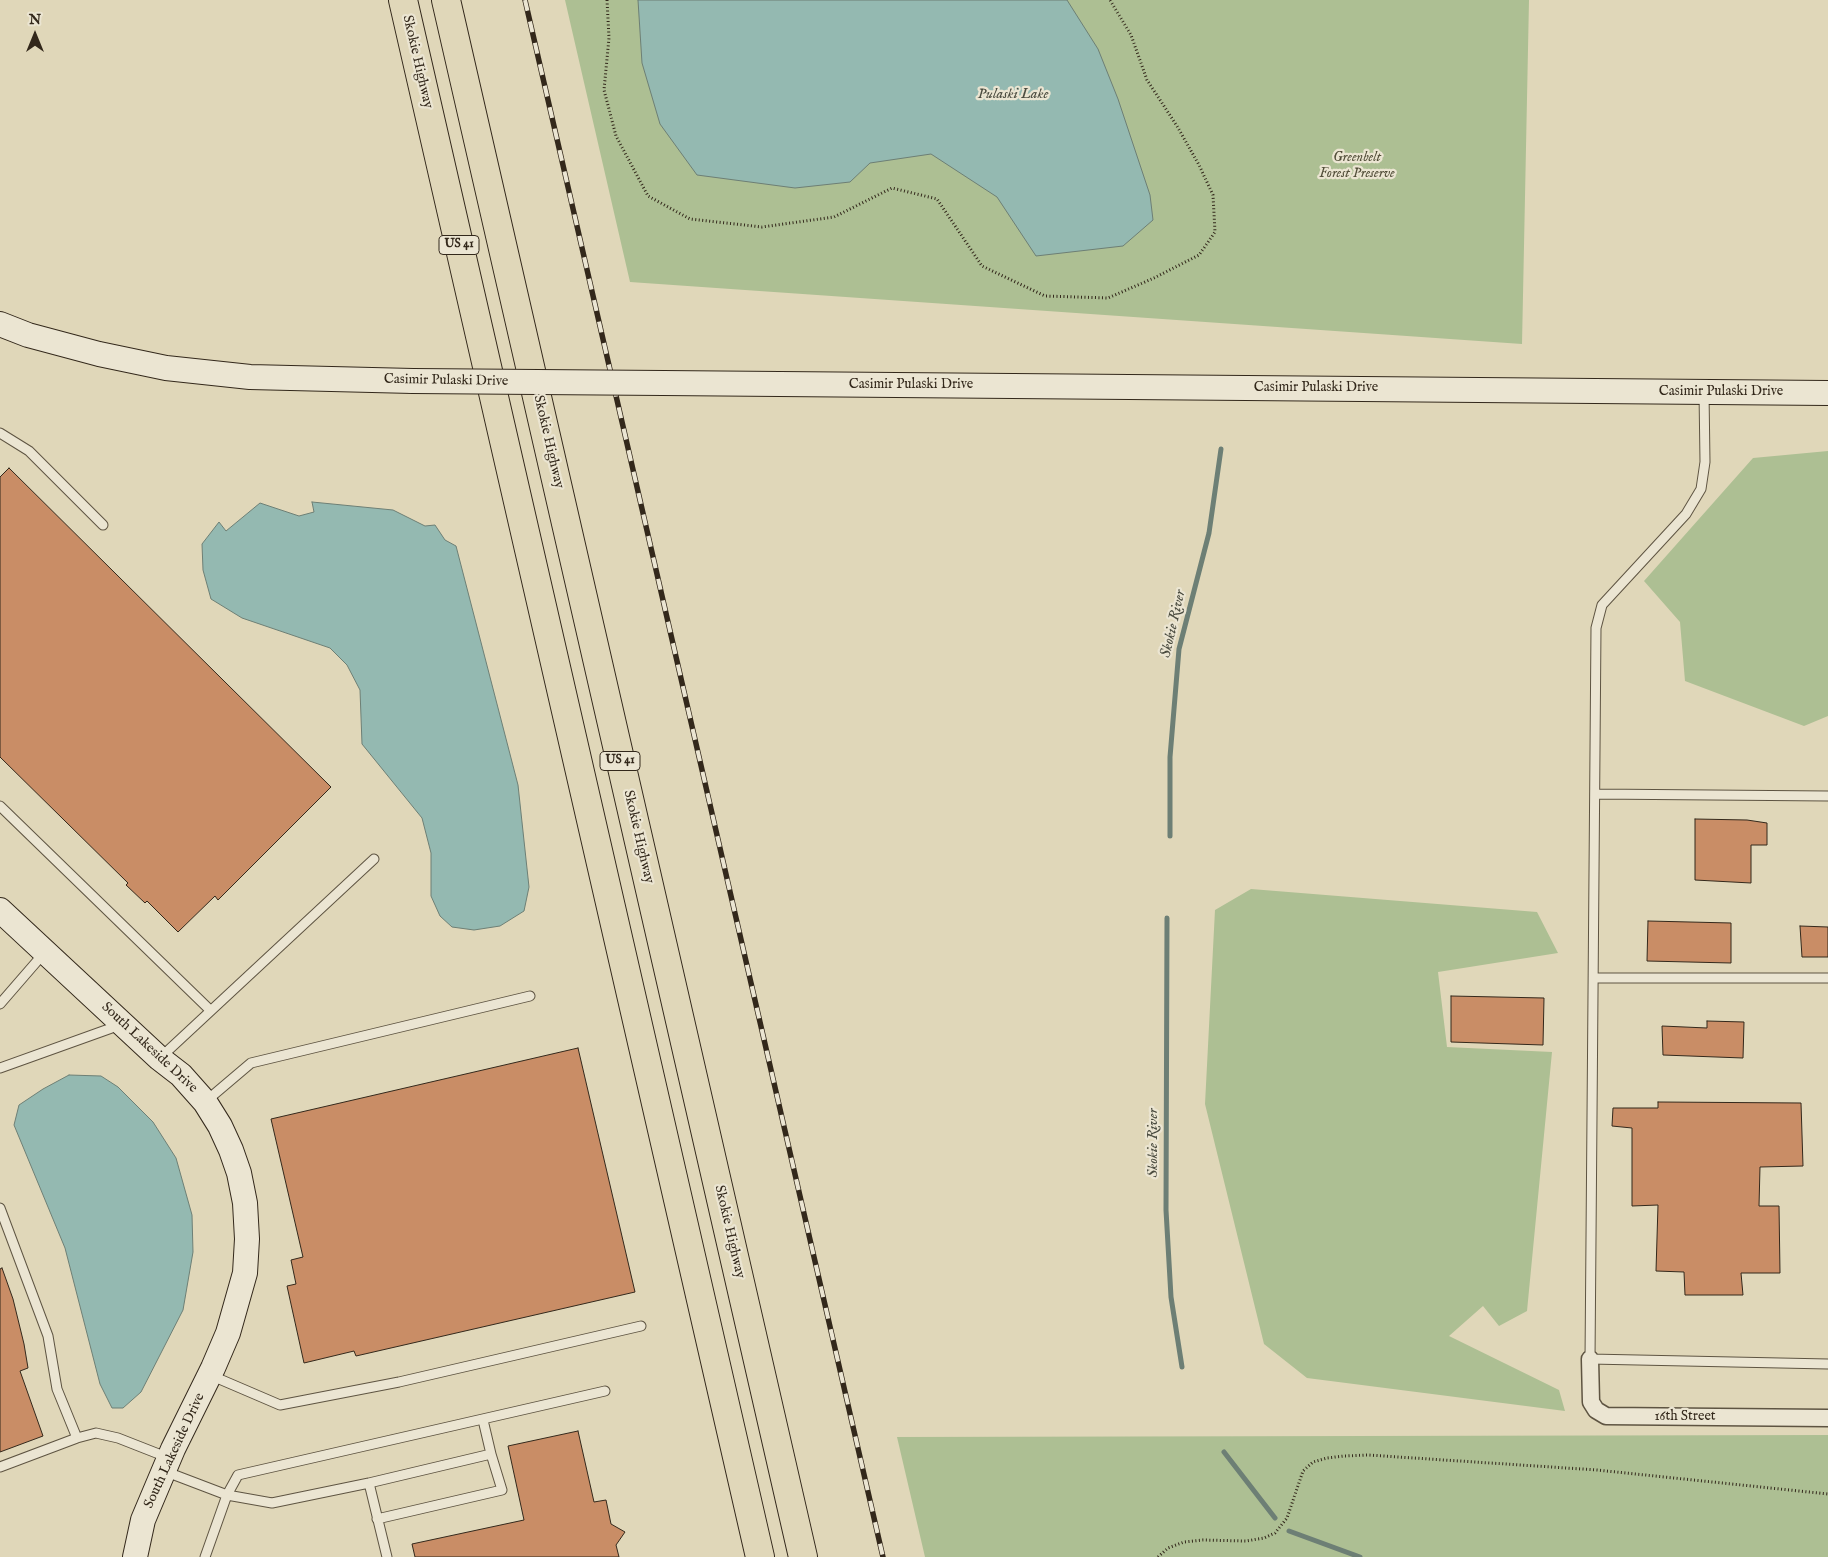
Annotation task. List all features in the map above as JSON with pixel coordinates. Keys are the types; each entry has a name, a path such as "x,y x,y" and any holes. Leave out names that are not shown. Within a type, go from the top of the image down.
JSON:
{"highway":[{"name":"Skokie Highway","path":"403,0 760,1557"},
{"name":"Skokie Highway","path":"446,0 803,1557"}],"street":[{"name":"Casimir Pulaski Drive","path":"0,324 28,335 166,368 250,377 662,383 1828,392"},
{"name":"South Lakeside Drive","path":"0,910 159,1058 181,1075 205,1102 231,1150 239,1173 245,1203 247,1239 245,1272 228,1333 210,1375 166,1465 144,1520 135,1557"},
{"name":"16th Street","path":"1590,1359 1591,1402 1596,1410 1606,1416 1828,1418"}],"lane":[{"path":"1704,392 1706,462 1701,489 1686,514 1602,605 1596,628 1590,1359 1828,1364"},
{"path":"0,433 29,451 102,525"},
{"path":"1596,794 1828,796"},
{"path":"0,806 210,1010"},
{"path":"159,1058 374,860"},
{"path":"0,1004 45,952"},
{"path":"1594,978 1828,978"},
{"path":"205,1102 251,1064 530,996"},
{"path":"0,1068 122,1024"},
{"path":"0,1208 48,1336 58,1389 77,1438"},
{"path":"210,1375 280,1405 399,1382 640,1326"},
{"path":"205,1557 227,1495 238,1475 605,1391"},
{"path":"377,1520 502,1490 491,1454 484,1420"},
{"path":"0,1466 96,1433 118,1438 166,1465 227,1495 272,1503 369,1483 491,1454"},
{"path":"369,1483 387,1557"}],"path":[{"path":"607,0 609,38 604,90 616,136 648,196 690,219 762,227 834,217 892,188 937,199 982,266 1045,296 1108,298 1154,278 1199,255 1215,232 1213,195 1177,126 1147,80 1131,35 1110,0"},
{"path":"1158,1557 1168,1548 1184,1542 1202,1540 1246,1541 1264,1538 1275,1533 1288,1518 1303,1472 1313,1462 1344,1456 1368,1455 1588,1470 1828,1494"}],"green space":[{"name":"Greenbelt Forest Preserve","path":"565,0 1529,0 1522,344 630,282"},
{"path":"1828,451 1828,716 1804,726 1685,681 1680,622 1644,581 1753,458"},
{"path":"1251,889 1537,912 1558,953 1438,972 1447,1047 1552,1052 1527,1311 1499,1326 1483,1306 1449,1336 1559,1390 1565,1411 1307,1378 1264,1344 1205,1104 1215,910"},
{"path":"1828,1435 1828,1557 925,1557 897,1437"}],"water":[{"name":"Pulaski Lake","path":"638,0 1067,0 1098,49 1118,99 1150,195 1153,220 1123,246 1036,256 997,197 931,154 870,163 850,182 795,188 697,175 660,124 642,63"},
{"path":"312,502 393,510 425,526 435,525 445,540 456,546 518,785 529,887 524,911 500,926 474,930 452,927 440,916 431,896 431,853 422,818 362,744 360,690 347,665 330,648 242,618 211,599 203,570 202,544 219,522 226,531 260,503 299,516 314,512"},
{"path":"69,1075 101,1076 118,1087 153,1122 176,1158 192,1215 193,1252 183,1310 141,1392 123,1408 112,1408 100,1384 65,1248 14,1125 19,1105"}],"building":[{"path":"9,468 331,787 218,900 215,896 178,932 147,901 145,903 126,885 128,883 0,757 0,477"},
{"path":"1695,819 1747,820 1767,823 1767,845 1751,845 1751,883 1695,880"},
{"path":"1648,921 1731,923 1731,963 1647,961"},
{"path":"1800,926 1828,927 1828,957 1802,957"},
{"path":"1451,996 1544,998 1543,1045 1451,1042"},
{"path":"1707,1021 1744,1022 1743,1058 1663,1055 1662,1026 1707,1028"},
{"path":"578,1048 635,1292 356,1356 354,1351 304,1363 287,1286 296,1284 291,1260 303,1257 271,1119"},
{"path":"1658,1102 1801,1103 1803,1166 1760,1167 1759,1206 1779,1206 1780,1273 1741,1273 1743,1295 1685,1295 1684,1272 1656,1271 1658,1205 1632,1206 1632,1128 1612,1126 1613,1108 1658,1108"},
{"path":"2,1268 13,1299 24,1344 28,1368 20,1371 43,1436 0,1452 0,1269"},
{"path":"578,1431 594,1502 606,1500 611,1524 625,1532 616,1545 619,1557 415,1557 412,1544 524,1520 508,1446"}],"waterway":[{"name":"Skokie River","path":"1170,836 1170,757 1179,649 1209,533 1221,449"},
{"name":"Skokie River","path":"1167,918 1166,1210 1171,1297 1182,1367"},
{"name":"Skokie River","path":"1224,1452 1275,1518"},
{"name":"Skokie River","path":"1289,1531 1360,1557"}],"railway":[{"path":"525,0 883,1557"}]}
